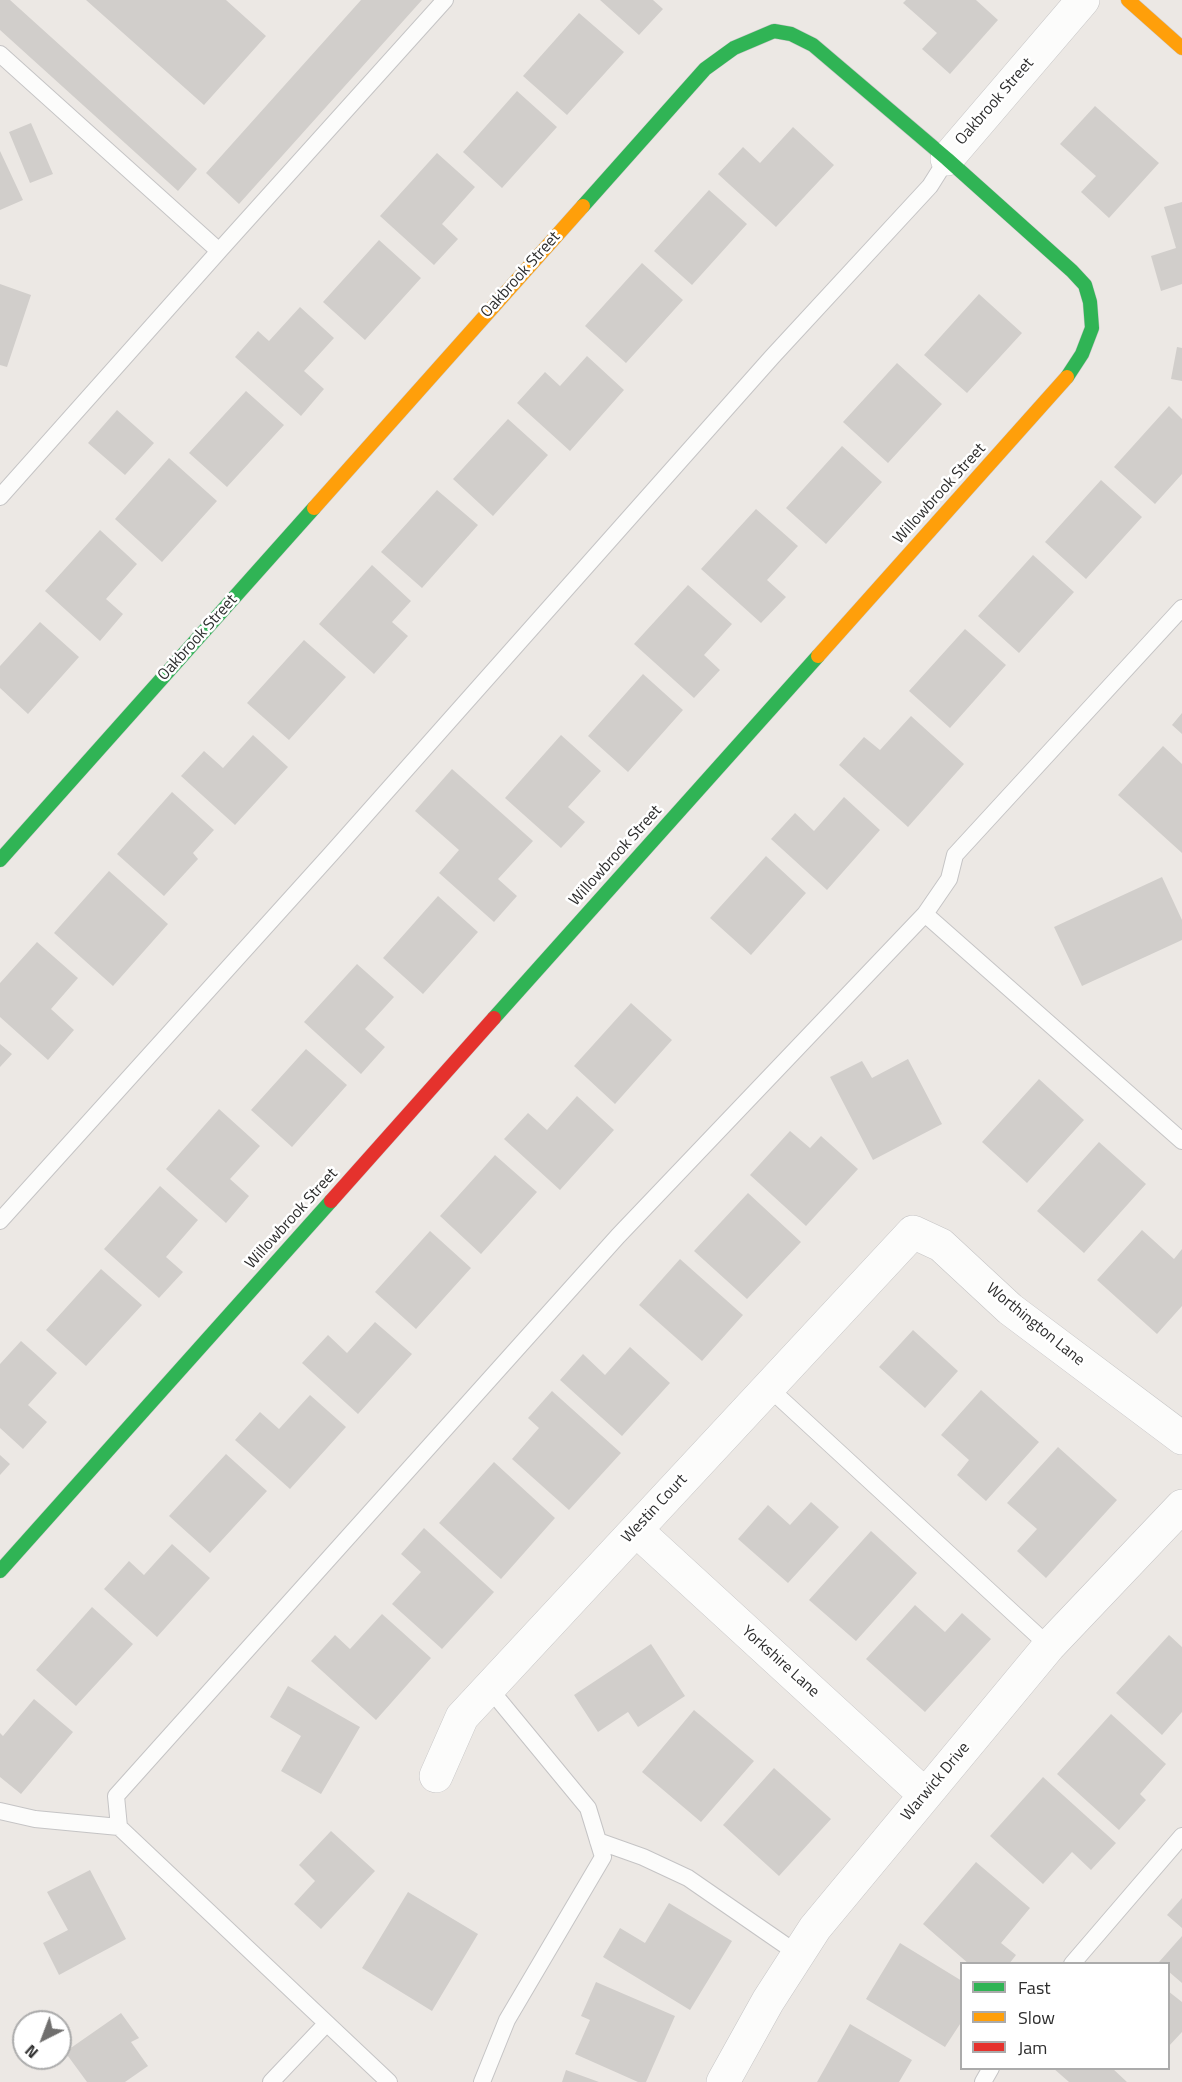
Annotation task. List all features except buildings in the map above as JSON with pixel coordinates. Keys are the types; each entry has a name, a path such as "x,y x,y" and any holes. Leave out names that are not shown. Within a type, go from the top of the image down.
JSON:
{"street":[{"name":"Oakbrook Street","path":"0,860 705,69 726,53 755,37 774,31 791,34 813,45 947,159 1083,0"},
{"path":"1128,0 1182,48"},
{"name":"Willowbrook Street","path":"0,1571 1067,377 1082,354 1092,328 1090,302 1084,285 1072,271 947,159"},
{"name":"Worthington Lane","path":"891,1254 913,1232 941,1245 1010,1309 1182,1438"},
{"name":"Westin Court","path":"436,1776 462,1717 891,1254"},
{"name":"Warwick Drive","path":"723,2082 768,2001 815,1928 1049,1646 1182,1506"},
{"name":"Yorkshire Lane","path":"636,1530 925,1795"}],"lane":[{"path":"0,497 445,0"},
{"path":"0,54 219,251"},
{"path":"0,1221 331,855 772,357 930,186 947,159"},
{"path":"118,1827 116,1796 618,1236 925,914 949,879 955,855 1182,608"},
{"path":"925,914 1182,1141"},
{"path":"768,1388 1049,1646"},
{"path":"482,2082 507,2020 603,1857 588,1808 489,1688"},
{"path":"0,1811 35,1819 118,1827 389,2082"},
{"path":"1074,1962 1182,1836"},
{"path":"598,1841 643,1857 688,1878 798,1954"},
{"path":"271,2082 326,2024"}],"traffic: fast":[{"path":"583,206 705,69 734,48 774,31 791,34 813,45 947,159 1085,285 1090,302 1092,328 1082,354 1067,377"},
{"path":"0,860 314,508"},
{"path":"494,1018 818,656"},
{"path":"0,1571 331,1201"}],"traffic: slow":[{"path":"1128,0 1182,48"},
{"path":"314,508 583,206"},
{"path":"818,656 1067,377"}],"traffic: jam":[{"path":"331,1201 494,1018"}]}
